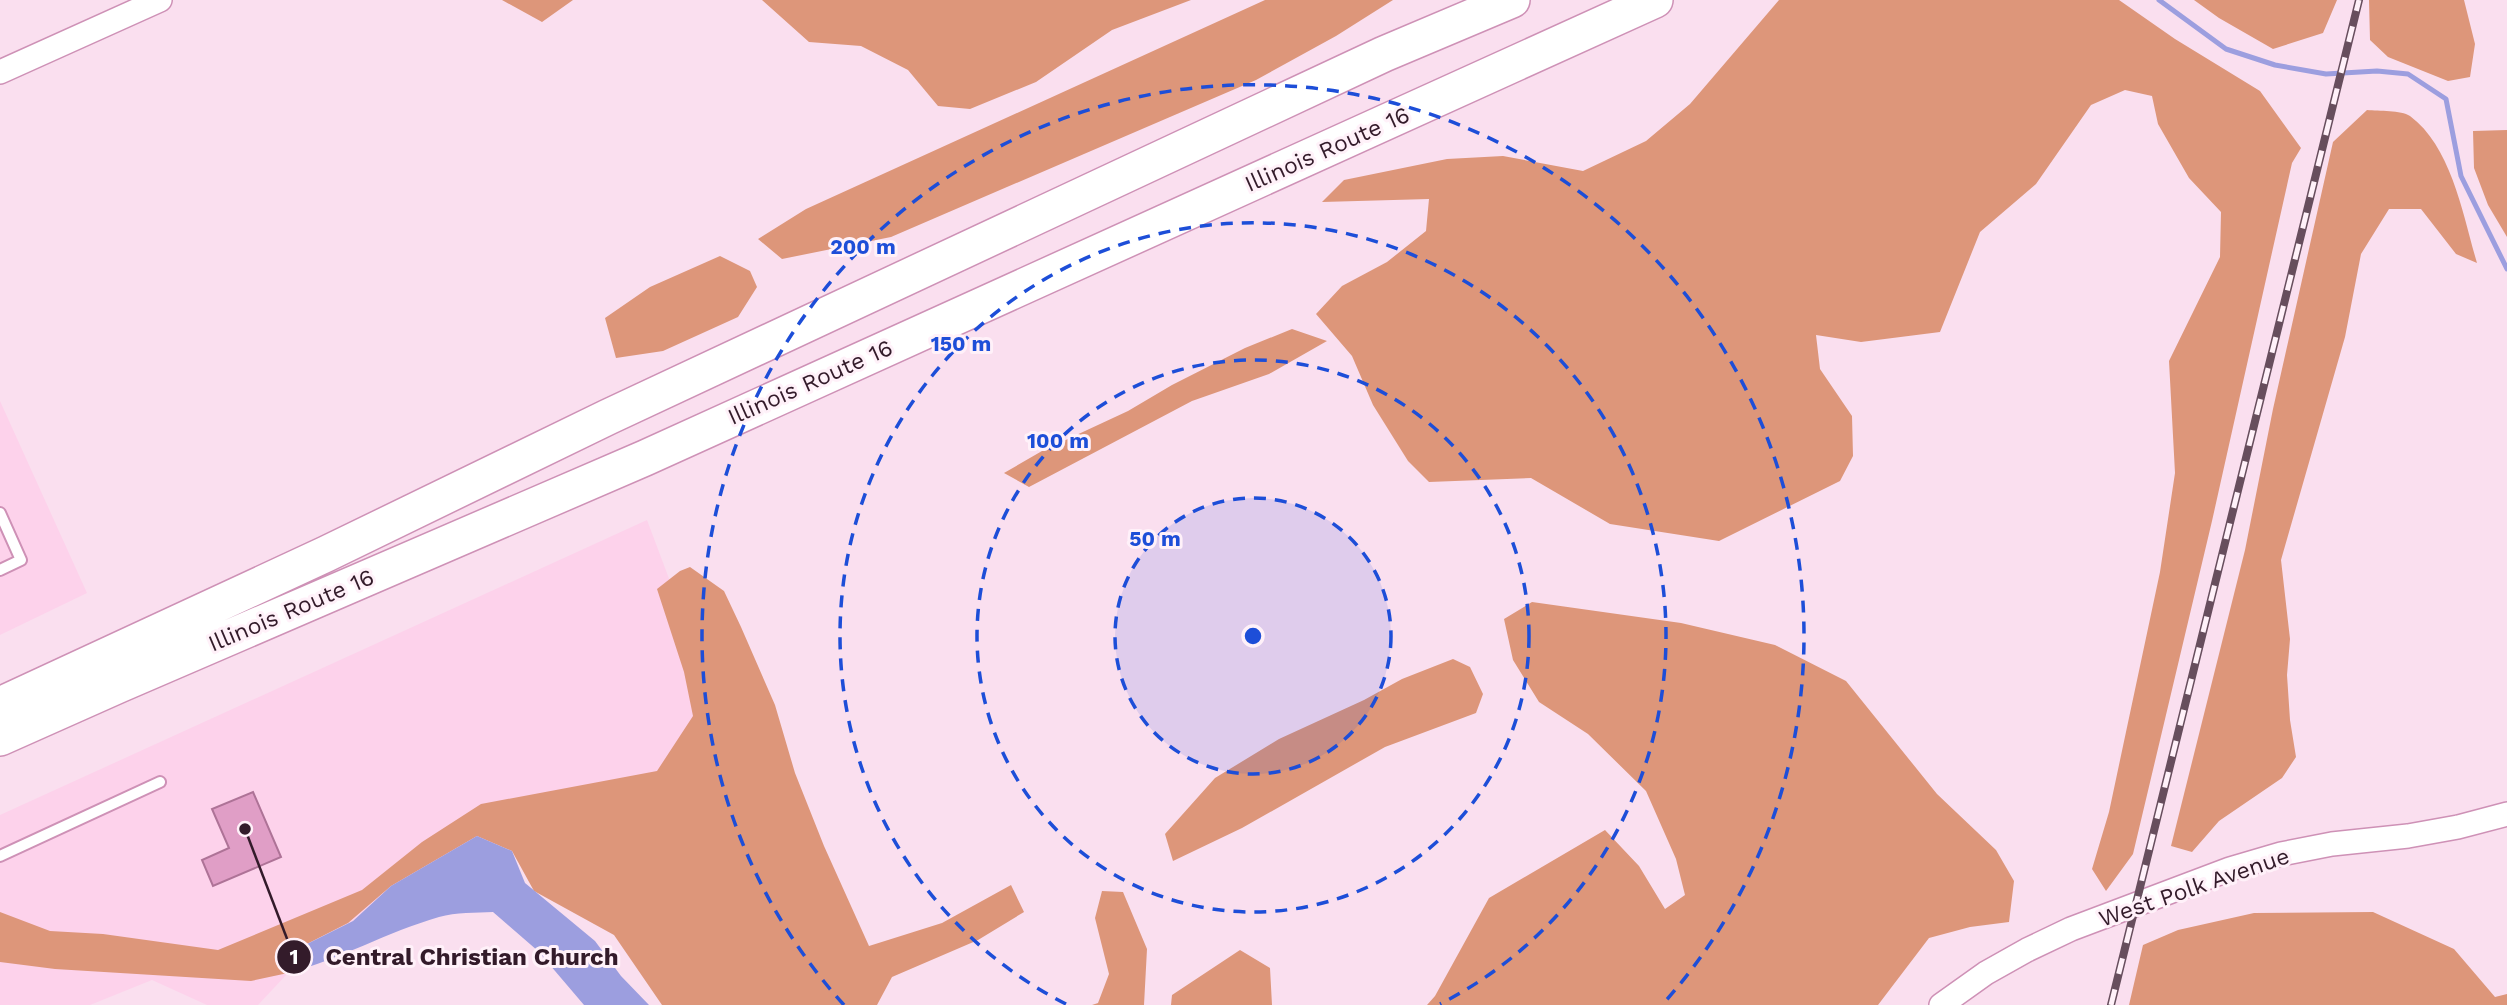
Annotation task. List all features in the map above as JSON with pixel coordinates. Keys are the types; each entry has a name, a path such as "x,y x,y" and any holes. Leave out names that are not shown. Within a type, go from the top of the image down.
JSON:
{"main road":[{"name":"Illinois Route 16","path":"0,705 326,554 608,416 1372,60 1512,0"},
{"name":"Illinois Route 16","path":"0,738 657,452 1655,0"}],"street":[{"path":"0,72 160,0"},
{"name":"West Polk Avenue","path":"1941,1005 1986,973 2071,929 2230,869 2281,854 2332,844 2408,836 2507,814"}],"lane":[{"path":"0,513 22,560 0,570"},
{"path":"0,856 160,782"}],"shaded area":[{"path":"502,0 573,0 542,22"},
{"path":"762,0 1191,0 1112,30 1036,82 970,109 938,106 908,70 861,46 809,42"},
{"path":"1265,0 1393,0 1336,36 1256,80 891,237 782,259 758,239 806,209"},
{"path":"1779,0 2119,0 2175,39 2260,91 2301,148 2292,163 2212,521 2133,854 2106,891 2092,869 2109,812 2160,572 2175,473 2169,361 2220,257 2221,212 2189,178 2158,124 2152,96 2125,90 2091,105 2036,184 1980,232 1940,332 1861,342 1816,335 1820,369 1852,416 1853,456 1840,481 1719,541 1610,524 1531,478 1429,482 1408,461 1373,405 1352,356 1316,314 1342,286 1387,262 1426,231 1429,199 1322,202 1344,180 1447,159 1503,156 1583,171 1646,141 1690,104"},
{"path":"2194,0 2337,0 2323,33 2273,49 2219,18"},
{"path":"2369,0 2464,0 2475,44 2470,77 2448,81 2388,57 2370,40"},
{"path":"2367,110 2410,116 2436,145 2461,204 2477,263 2456,254 2421,209 2389,209 2361,254 2345,337 2281,560 2290,639 2287,675 2290,720 2296,757 2282,778 2219,821 2192,852 2171,846 2245,550 2273,409 2333,142"},
{"path":"2507,130 2507,237 2488,205 2474,168 2473,131"},
{"path":"720,256 750,271 757,287 738,317 663,351 616,358 605,318 650,287"},
{"path":"1292,329 1327,341 1269,374 1192,401 1029,487 1004,473 1245,348"},
{"path":"0,401 87,593 0,635"},
{"path":"647,520 733,749 391,886 353,921 301,947 288,973 258,1005 207,1005 152,980 90,1005 0,1005 0,815"},
{"path":"690,567 724,591 775,705 795,773 869,946 942,923 1011,885 1024,912 978,940 892,977 877,1005 662,1005 614,935 534,891 512,851 477,836 391,886 348,923 301,947 288,973 251,981 55,969 0,962 0,912 50,931 103,934 218,950 362,890 422,842 481,804 657,771 693,716 684,672 657,589 680,571"},
{"path":"1532,602 1681,623 1775,645 1846,681 1937,794 1996,850 2014,881 2009,922 1970,927 1929,938 1878,1005 1427,1005 1435,996 1489,898 1605,830 1639,866 1665,909 1685,895 1676,859 1646,791 1588,734 1539,702 1513,660 1504,619"},
{"path":"1453,659 1470,667 1483,694 1476,713 1385,747 1242,828 1173,861 1165,834 1215,778 1279,739 1364,700 1402,679"},
{"path":"1102,891 1123,892 1147,949 1144,1005 1092,1005 1098,1003 1109,974 1095,918"},
{"path":"2373,912 2454,949 2495,997 2507,994 2507,1005 2129,1005 2143,945 2178,930 2254,913"},
{"path":"1240,950 1270,968 1272,1005 1171,1005 1172,995"}],"water":[{"path":"477,836 512,851 525,883 595,941 621,976 649,1005 584,1005 538,951 493,912 459,913 439,917 288,973 301,947 353,921 391,886"}],"building":[{"path":"253,792 281,857 213,886 202,860 229,848 212,809"}],"waterway":[{"path":"2159,0 2226,49 2275,65 2326,74 2377,71 2408,74 2446,99 2461,176 2507,269"}],"railway":[{"path":"2111,1005 2359,0"}],"place":[{"name":"Central Christian Church","path":"245,829"}]}
